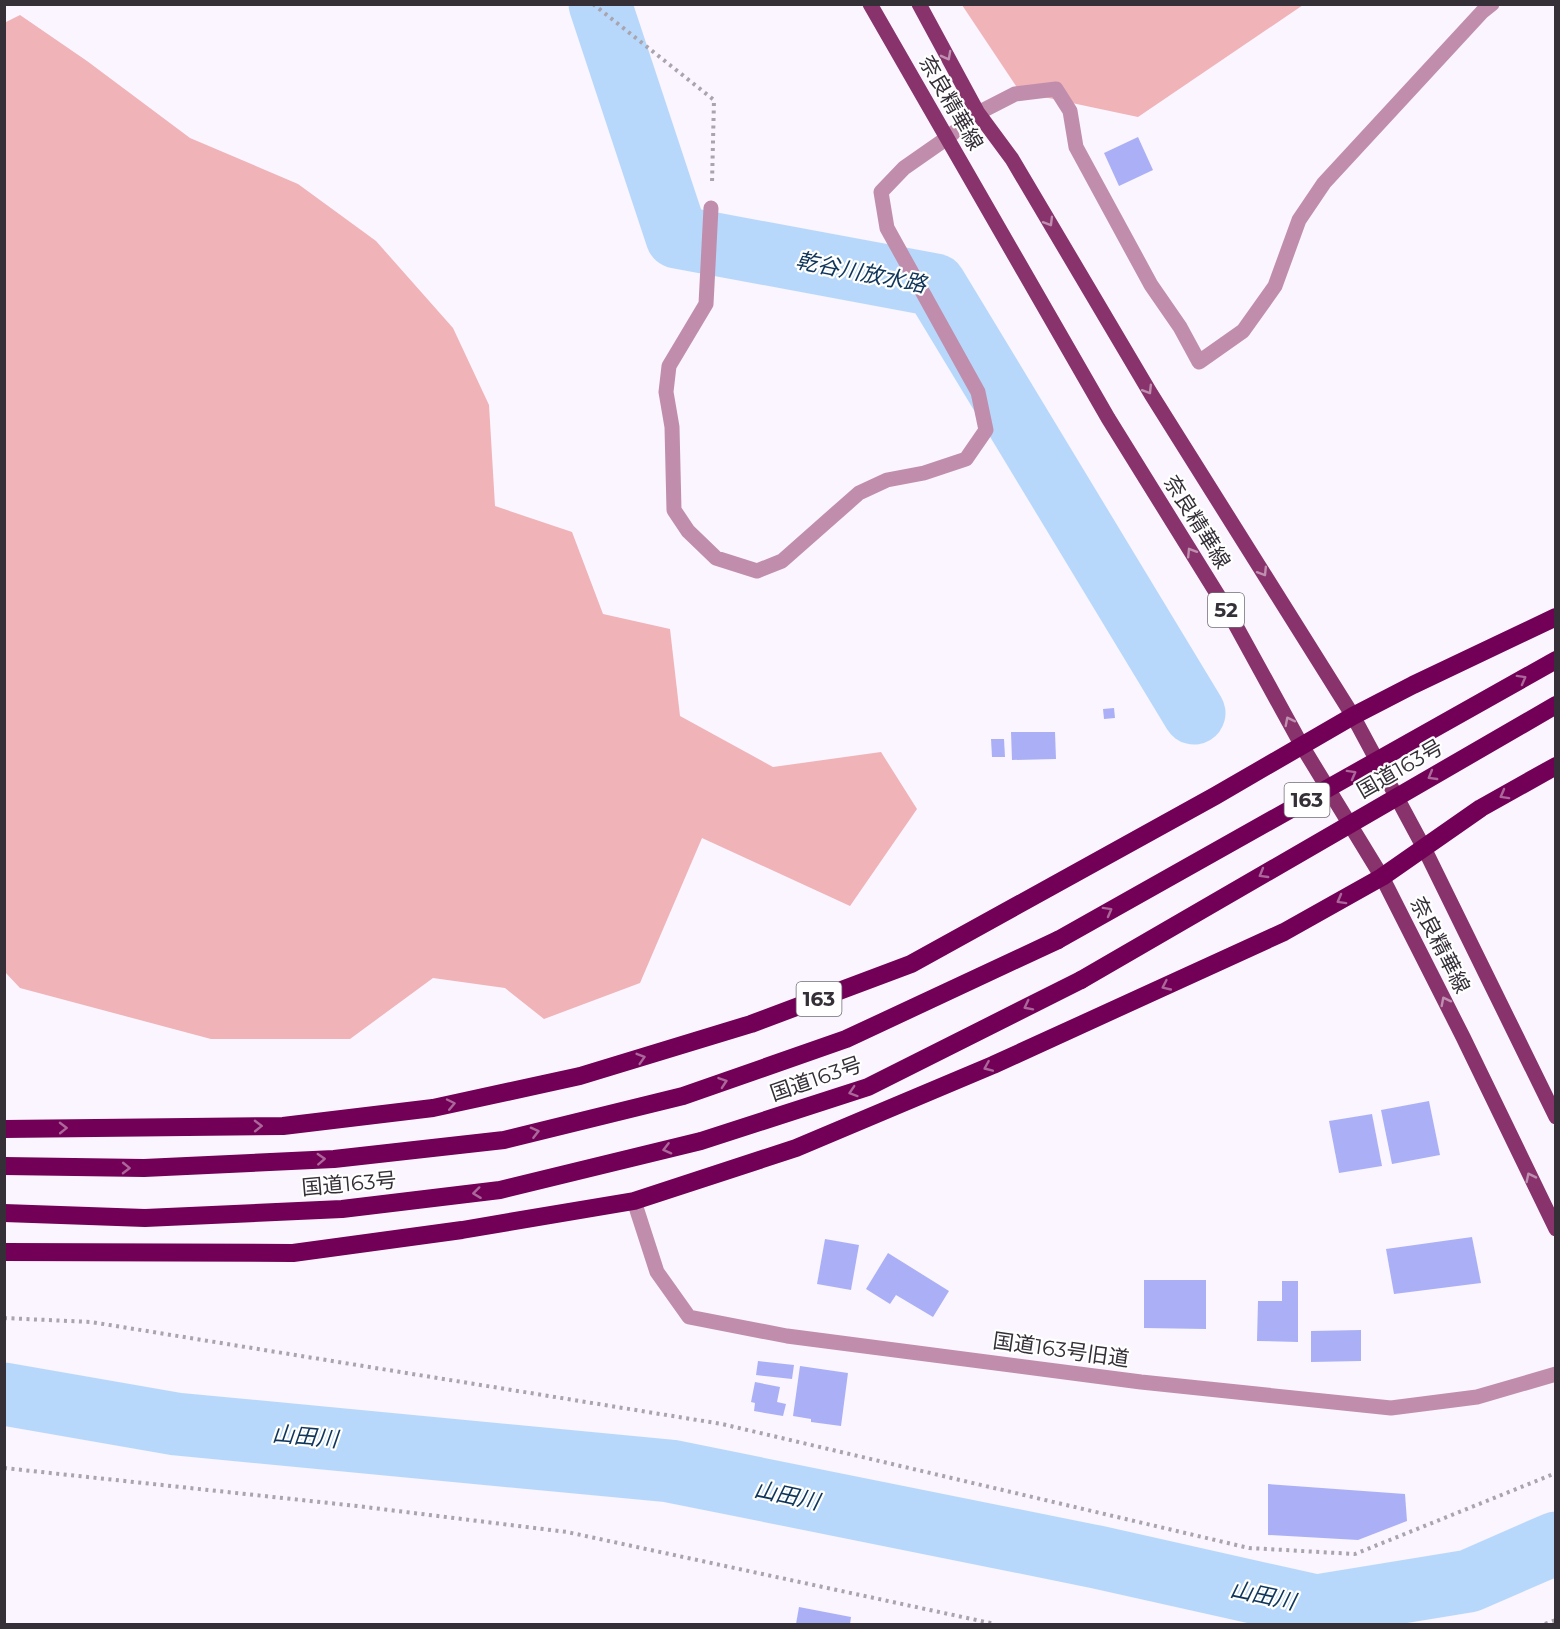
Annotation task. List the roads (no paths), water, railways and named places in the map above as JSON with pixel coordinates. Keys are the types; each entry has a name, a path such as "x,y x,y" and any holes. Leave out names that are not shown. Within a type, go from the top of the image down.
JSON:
{"highway":[{"name":"163","path":"4,1129 283,1126 433,1108 580,1077 751,1024 911,964 1215,796 1353,716 1556,617"},
{"name":"国道163号","path":"4,1166 144,1168 334,1159 504,1140 683,1096 846,1039 1058,940 1556,660"},
{"name":"国道163号","path":"4,1213 145,1218 330,1210 500,1190 701,1141 868,1087 1081,980 1556,705"},
{"path":"4,1252 293,1253 462,1230 634,1201 796,1148 993,1065 1284,932 1382,877 1481,808 1556,766"}],"main road":[{"name":"奈良精華線","path":"870,4 1108,417 1229,613 1302,746 1382,877 1556,1229"},
{"name":"奈良精華線","path":"919,4 978,113 1012,159 1151,394 1353,716 1424,848 1556,1117"}],"street":[{"path":"711,208 706,304 669,366 666,392 672,427 675,510 688,531 716,558 757,571 782,561 859,493 887,480 924,473 966,459 986,430 978,393 887,228 881,192 904,168 978,113 1015,94 1056,89 1070,111 1076,147 1151,285 1180,327 1199,362 1243,331 1275,286 1299,220 1324,183 1482,12 1492,4"},
{"name":"国道163号旧道","path":"634,1201 657,1272 689,1317 700,1320 787,1336 1129,1381 1391,1408 1477,1397 1556,1374"}],"water":[{"path":"1555,1514 1555,1565 1507,1586 1469,1581"}],"waterway":[{"name":"乾谷川放水路","path":"600,4 677,237 935,285 1194,713"},
{"name":"山田川","path":"4,1394 176,1424 670,1471 1097,1557 1316,1606 1469,1581 1556,1543"}]}
